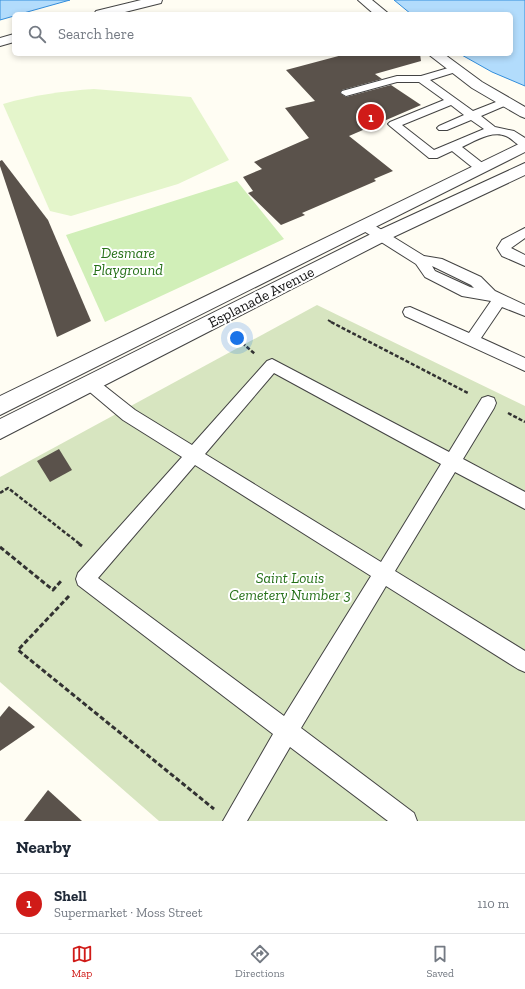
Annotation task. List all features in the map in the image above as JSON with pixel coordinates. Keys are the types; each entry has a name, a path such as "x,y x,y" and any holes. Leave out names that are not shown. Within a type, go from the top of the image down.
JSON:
{"street":[{"path":"108,12 156,0"},
{"path":"364,0 379,12"},
{"path":"0,42 12,39"},
{"path":"438,56 477,85 525,113"},
{"name":"Esplanade Avenue","path":"0,406 525,145"},
{"name":"Esplanade Avenue","path":"0,430 381,236 525,168"},
{"path":"204,305 218,319"},
{"path":"79,367 91,384"}],"lane":[{"path":"346,93 397,79 422,79 454,69"},
{"path":"422,79 492,130 510,133 525,145"},
{"path":"452,100 394,124 433,156 492,130"},
{"path":"443,128 505,102"},
{"path":"414,140 428,134"},
{"path":"454,147 481,168"},
{"path":"364,225 421,261 430,274 467,292 495,297 525,311"},
{"path":"525,232 507,243 504,248 507,253 525,261"},
{"path":"472,340 495,297"},
{"path":"410,312 525,365"},
{"path":"406,821 287,731 76,577 193,455 272,365 525,501"},
{"path":"91,384 129,415 525,662"},
{"path":"234,821 287,731 488,403"}],"path":[{"path":"218,319 249,351 272,365"},
{"path":"328,320 525,422"},
{"path":"0,493 8,488 88,551"},
{"path":"0,547 53,590 76,577"},
{"path":"76,577 18,650 216,811"}],"green space":[{"path":"94,89 191,97 229,160 178,184 71,216 50,211 3,104 48,94"},
{"name":"Desmare Playground","path":"237,181 284,239 105,322 66,235"},
{"name":"Saint Louis Cemetery Number 3","path":"317,305 525,406 525,821 159,821 0,682 0,477"}],"water":[{"path":"0,0 70,0 27,12 12,12 12,17 0,20"},
{"path":"394,0 525,0 525,86 492,72 464,56 513,56 513,12 409,12"}],"building":[{"path":"338,56 420,56 421,61 375,74 382,79 342,90 340,93 346,97 391,85 421,105 349,136 393,171 374,179 376,181 302,213 305,215 281,225 248,193 253,191 243,177 262,169 254,162 309,138 285,108 315,101 286,70"},
{"path":"2,160 48,220 91,321 57,337 0,166 0,161"},
{"path":"59,449 72,470 50,482 37,461"},
{"path":"9,706 35,727 0,751 0,717"},
{"path":"48,790 82,821 24,821"}],"place":[{"name":"Shell","path":"371,117"}]}
